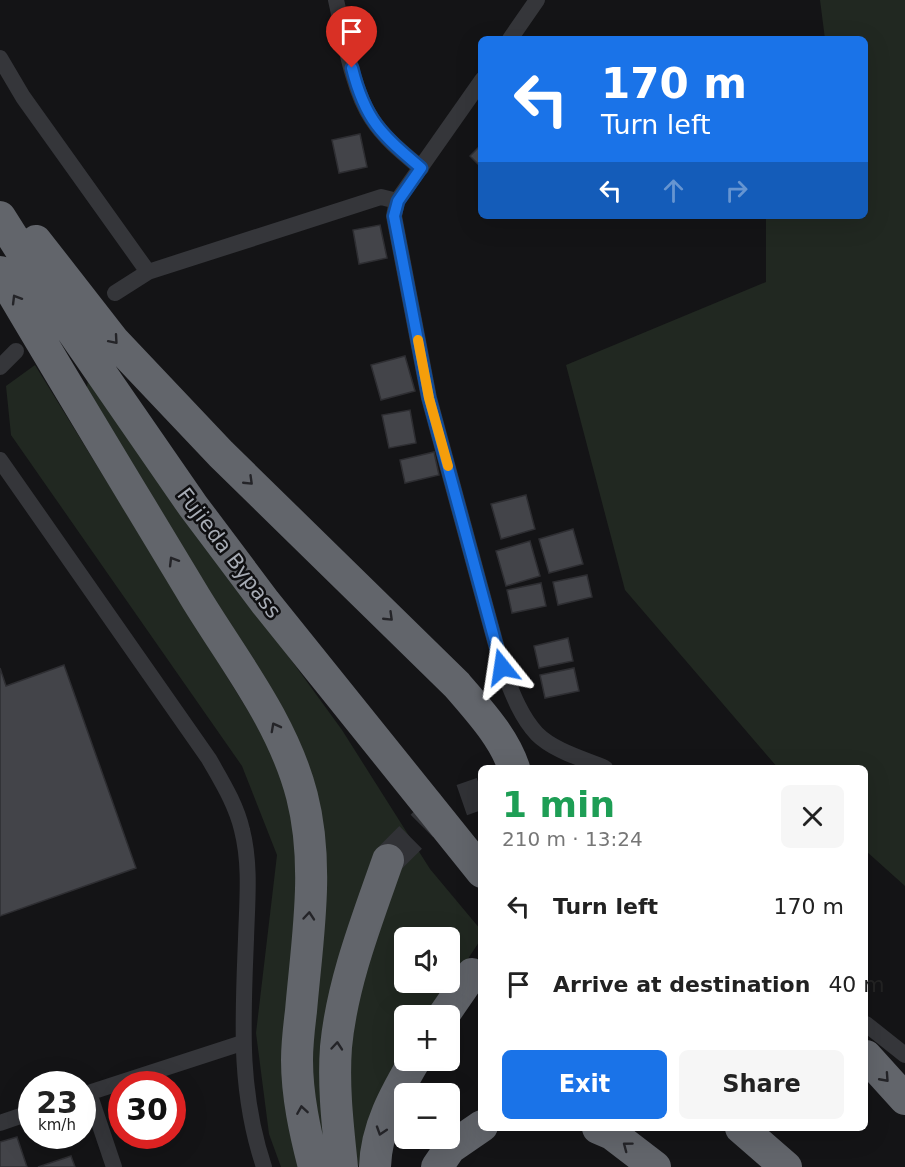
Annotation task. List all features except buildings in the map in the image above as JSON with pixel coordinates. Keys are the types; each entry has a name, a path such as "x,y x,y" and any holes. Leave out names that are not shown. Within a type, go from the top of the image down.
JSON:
{"highway":[{"path":"0,196 114,341 221,454 457,685 489,722 510,754 513,765"},
{"name":"Fujieda Bypass","path":"0,217 70,328 194,506 265,602 478,867"},
{"path":"0,272 138,504 263,704 286,748 302,795 311,841 312,877 297,1059 300,1099 314,1167"},
{"path":"342,1167 336,1110 336,1046 361,936 388,860"},
{"path":"451,1005 472,974"},
{"path":"868,1058 905,1100"},
{"path":"375,1167 375,1150 390,1103 409,1071"},
{"path":"437,1167 450,1148 478,1129"},
{"path":"605,1131 655,1167"},
{"path":"744,1131 786,1167"}],"street":[{"path":"336,0 358,90 370,117 388,140 421,168"},
{"path":"512,36 537,0"},
{"path":"0,58 23,97 148,272"},
{"path":"478,86 398,201 394,216 429,398 502,667 518,707 538,735 557,747 598,765"},
{"path":"115,293 148,272 381,197 398,201"},
{"path":"0,367 16,351"},
{"path":"0,460 209,759 229,794 242,829 248,869 242,1042 248,1098 258,1150 264,1167"},
{"path":"868,1026 905,1055"},
{"path":"96,1091 242,1042"},
{"path":"0,1123 18,1117"},
{"path":"96,1120 114,1167"}],"shaded area":[{"path":"820,0 905,0 905,886 868,853 868,765 775,765 625,590 566,365 766,282 766,219 868,219 868,36 825,36"},
{"path":"35,365 282,766 301,857 306,1167 281,1167 269,1134 256,1033 277,855 242,766 11,435 6,386"},
{"path":"88,380 342,730 430,869 478,926 478,944 460,971 460,927 394,927 394,993 445,993 438,1005 394,1005 394,1071 399,1071 368,1137 366,1167 359,1167 344,1129 348,1014 401,867 382,855 344,961 328,1069 337,1167 324,1167 307,1101 308,1011 321,848 297,746 85,400"}],"tunnel":[{"path":"388,860 431,817 459,801 478,794"}],"slow traffic":[{"path":"418,340 429,398 448,466"}],"route":[{"path":"352,68 358,90 370,117 388,140 421,168 398,201 394,216 429,398 502,667"}]}
